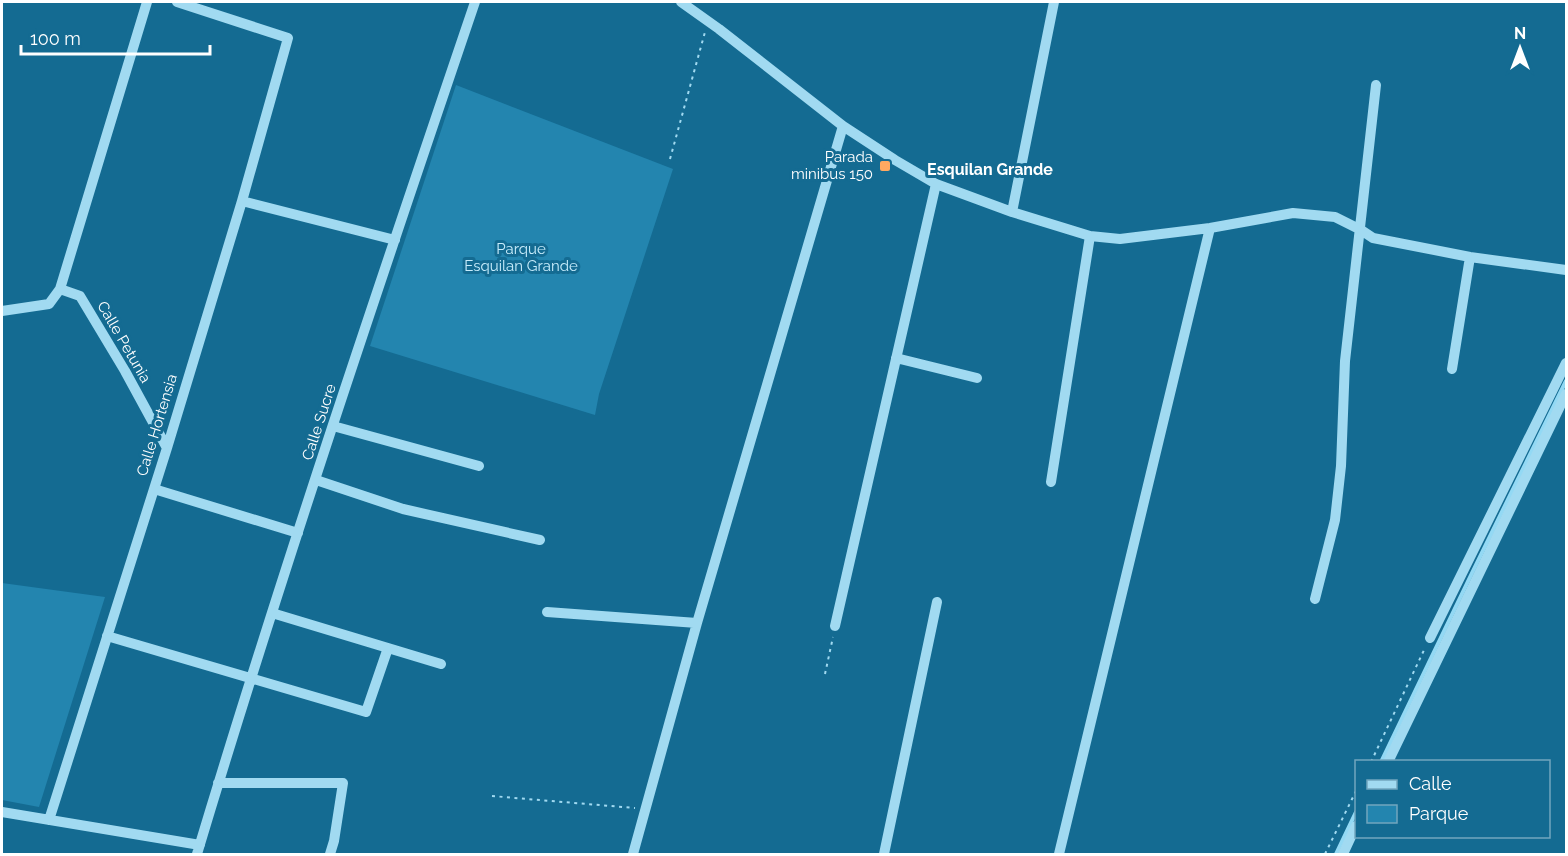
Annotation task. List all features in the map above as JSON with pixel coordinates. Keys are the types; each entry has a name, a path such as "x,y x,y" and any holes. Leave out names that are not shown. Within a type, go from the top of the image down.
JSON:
{"street":[{"path":"2,311 50,304 60,289 147,2"},
{"name":"Calle Hortensia","path":"49,820 242,201 288,38 177,2"},
{"name":"Calle Sucre","path":"198,850 298,533 475,2"},
{"path":"681,2 843,126 936,184 1012,212 1090,236 1120,239 1210,228 1293,213 1335,217 1373,238 1470,257 1566,270"},
{"path":"1012,212 1054,2"},
{"path":"1315,599 1335,520 1341,466 1345,361 1376,85"},
{"path":"633,855 697,623 843,126"},
{"path":"835,626 936,184"},
{"path":"242,201 394,240"},
{"path":"1059,855 1210,228"},
{"path":"1051,482 1090,236"},
{"path":"1452,369 1470,257"},
{"name":"Calle Petunia","path":"60,289 80,296 125,371 166,448"},
{"path":"896,358 977,378"},
{"path":"1430,638 1566,363"},
{"path":"1389,760 1566,394"},
{"path":"333,426 479,466"},
{"path":"316,480 403,509 540,540"},
{"path":"153,489 298,533"},
{"path":"884,855 937,602"},
{"path":"547,612 697,623"},
{"path":"272,613 441,664"},
{"path":"107,636 366,712 388,648"},
{"path":"218,783 343,783 330,855"},
{"path":"2,812 198,850"},
{"path":"1343,855 1355,828"}],"path":[{"path":"670,159 708,21"},
{"path":"825,674 835,626"},
{"path":"1372,760 1430,638"},
{"path":"1325,855 1355,793"},
{"path":"492,796 646,809"}],"green space":[{"name":"Parque Esquilan Grande","path":"456,85 673,169 599,394 595,415 370,346"},
{"path":"2,583 105,597 39,807 2,800"}],"waterway":[{"path":"1382,760 1566,381"},
{"path":"1336,854 1355,814"}],"place":[{"name":"Parada minibus 150","path":"885,166"}],"district":[{"name":"Esquilan Grande","path":"990,169"}]}
